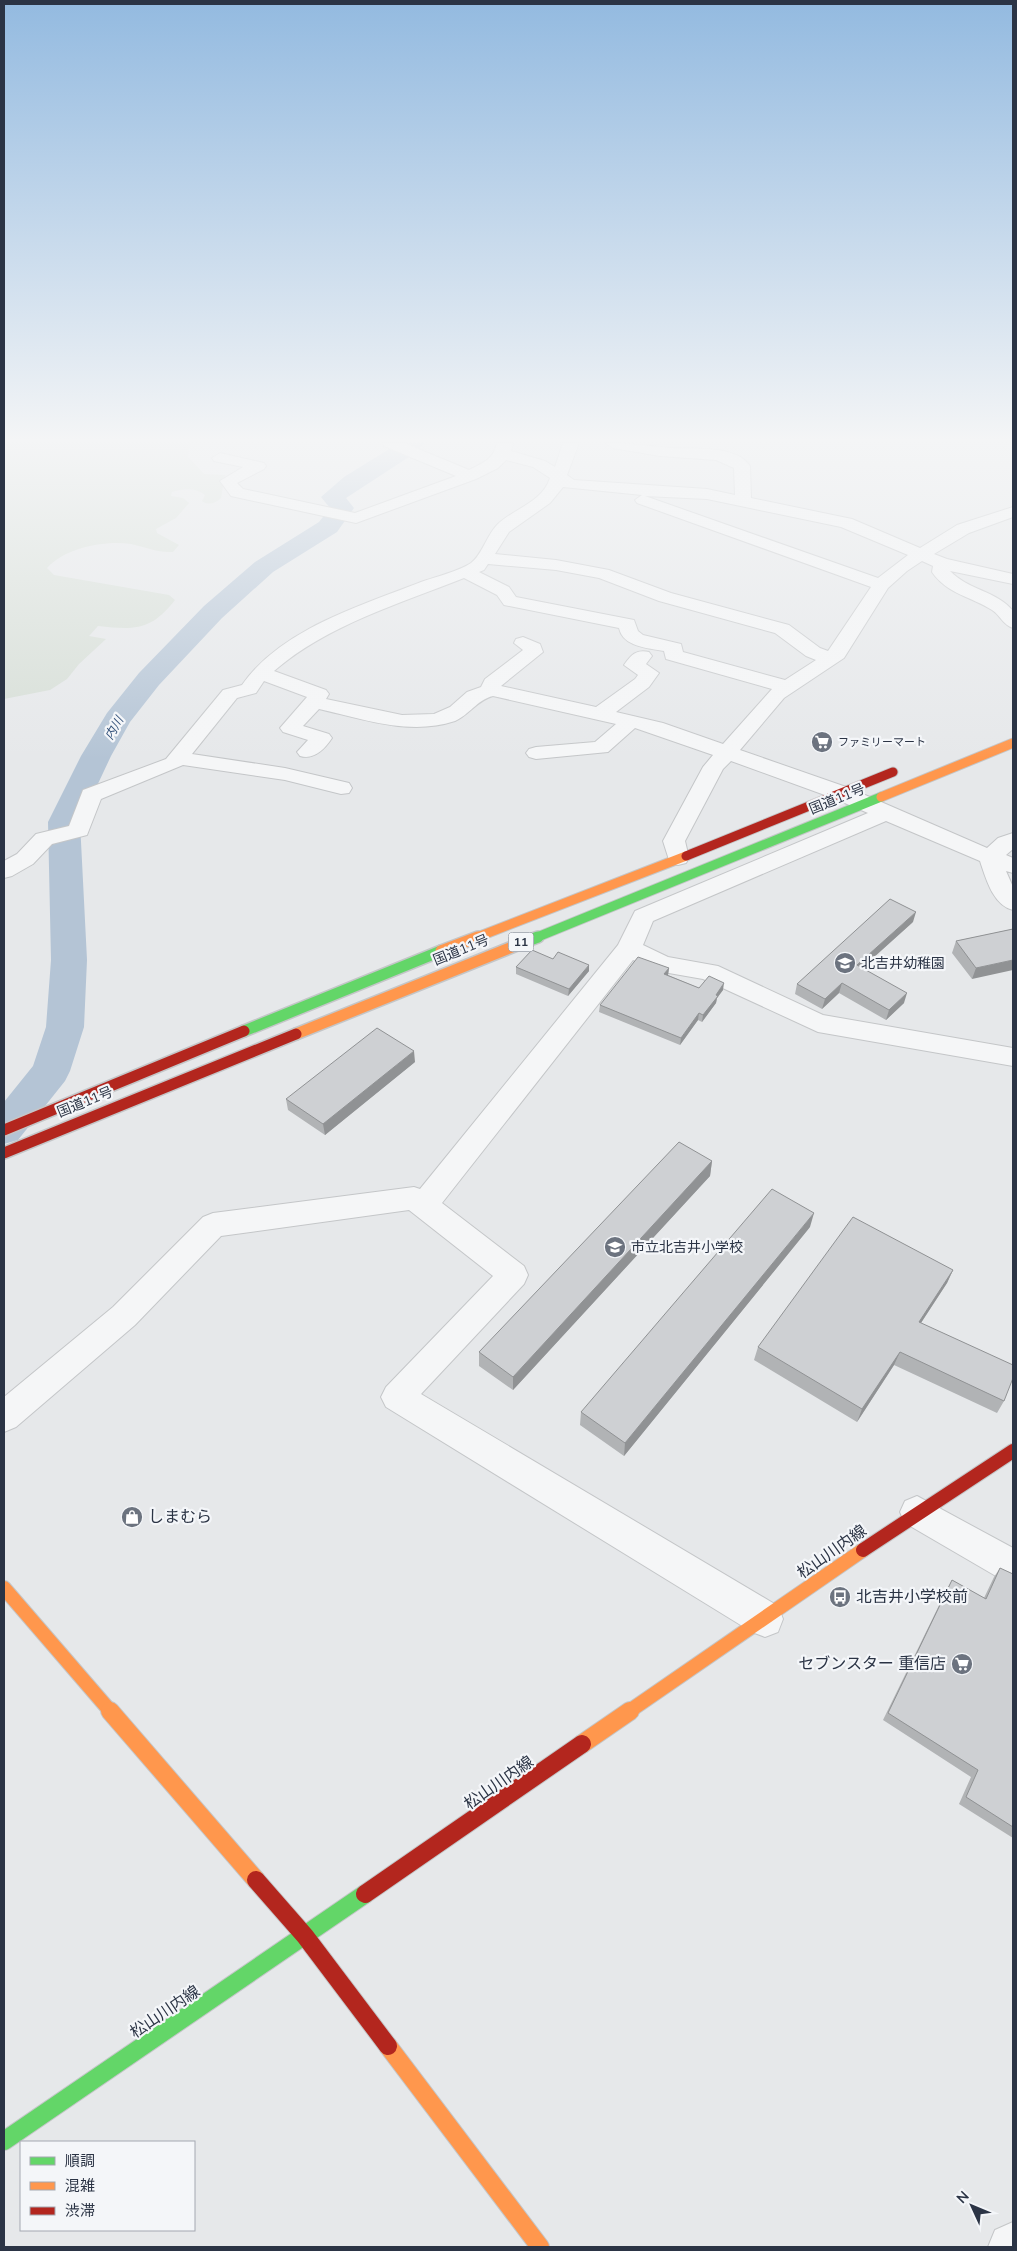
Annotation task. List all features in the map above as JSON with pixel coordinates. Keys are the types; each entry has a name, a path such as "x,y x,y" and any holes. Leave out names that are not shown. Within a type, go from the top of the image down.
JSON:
{"main road":[{"name":"国道11号","path":"4,1153 29,1141 1013,743"},
{"name":"国道11号","path":"4,1130 44,1111 393,970 904,768"},
{"name":"松山川内線","path":"4,2141 765,1620 917,1512 1013,1451"},
{"path":"4,1588 305,1936 540,2247"}],"street":[{"path":"4,871 25,859 44,839 79,830 91,795 173,763 180,758 230,694 249,689 260,673 289,648 351,616 466,572 478,566 490,548"},
{"path":"778,548 881,585"},
{"path":"908,548 942,563 1013,579"},
{"path":"678,858 674,840 714,766 776,694 837,654 857,626 881,585 901,567 933,548"},
{"path":"483,558 556,565 603,574 665,597 782,629 813,652 830,658"},
{"path":"942,563 941,572 946,578 963,591 998,606 1013,622"},
{"path":"466,572 503,591 510,601 627,624 629,633 636,639 674,648 673,655 787,687"},
{"path":"489,690 492,683 533,652 533,648 523,643"},
{"path":"600,714 642,683 649,674 634,665 642,656"},
{"path":"260,673 319,694 290,728 322,738 307,752"},
{"path":"314,702 406,722 427,722 451,715 465,702 482,691 489,690 656,727 841,793 885,814 1013,866"},
{"path":"536,753 601,748 630,721"},
{"path":"180,758 285,774 341,788"},
{"path":"422,1206 629,948 643,916 885,814"},
{"path":"990,858 1006,843 1013,840"},
{"path":"990,858 999,885 1013,902"},
{"path":"629,948 663,964 709,972 818,1023 1013,1057"},
{"path":"4,1417 124,1316 213,1225 414,1198 513,1275 397,1397 765,1620"},
{"path":"917,1512 1013,1567"}],"shaded area":[{"path":"4,548 83,548 64,555 47,568 54,575 169,595 175,600 158,618 150,623 132,628 98,626 89,636 106,639 79,664 67,679 50,690 4,699"},
{"path":"146,548 176,548 173,552"}],"building":[{"path":"890,899 916,912 857,965 907,993 889,1010 842,983 825,999 797,984"},
{"path":"1013,929 1013,960 976,968 956,941"},
{"path":"532,950 553,959 558,952 589,965 569,989 516,967"},
{"path":"638,957 669,968 664,974 699,988 709,976 724,983 716,995 718,996 703,1015 699,1013 681,1038 600,1005"},
{"path":"377,1028 414,1051 323,1124 286,1099"},
{"path":"679,1142 712,1161 513,1377 479,1352"},
{"path":"772,1189 814,1213 625,1443 581,1412"},
{"path":"853,1217 953,1270 919,1322 1013,1365 1013,1378 1004,1401 900,1352 862,1409 758,1347"},
{"name":"セブンスター 重信店","path":"1000,1568 1013,1574 1013,1827 966,1797 978,1770 888,1713 952,1580 986,1599"}],"waterway":[{"name":"内川","path":"4,1129 51,1071 65,1027 69,960 64,822 96,756 117,719 149,679 213,612 264,567 294,548"}],"traffic: fast":[{"path":"522,943 881,797"},
{"path":"244,1031 441,951"},
{"path":"4,2141 365,1894"}],"traffic: slow":[{"path":"881,797 1013,743"},
{"path":"441,951 686,856"},
{"path":"296,1034 522,943"},
{"path":"582,1744 863,1550"},
{"path":"4,1588 256,1880"},
{"path":"388,2046 540,2247"}],"traffic: jam":[{"path":"686,856 893,772"},
{"path":"4,1130 244,1031"},
{"path":"4,1153 296,1034"},
{"path":"863,1550 1013,1451"},
{"path":"365,1894 582,1744"},
{"path":"256,1880 305,1936 388,2046"}],"place":[{"name":"ファミリーマート","path":"822,742"},
{"name":"北吉井幼稚園","path":"845,963"},
{"name":"市立北吉井小学校","path":"615,1247"},
{"name":"しまむら","path":"132,1517"},
{"name":"北吉井小学校前","path":"840,1597"},
{"name":"セブンスター 重信店","path":"962,1664"}]}
